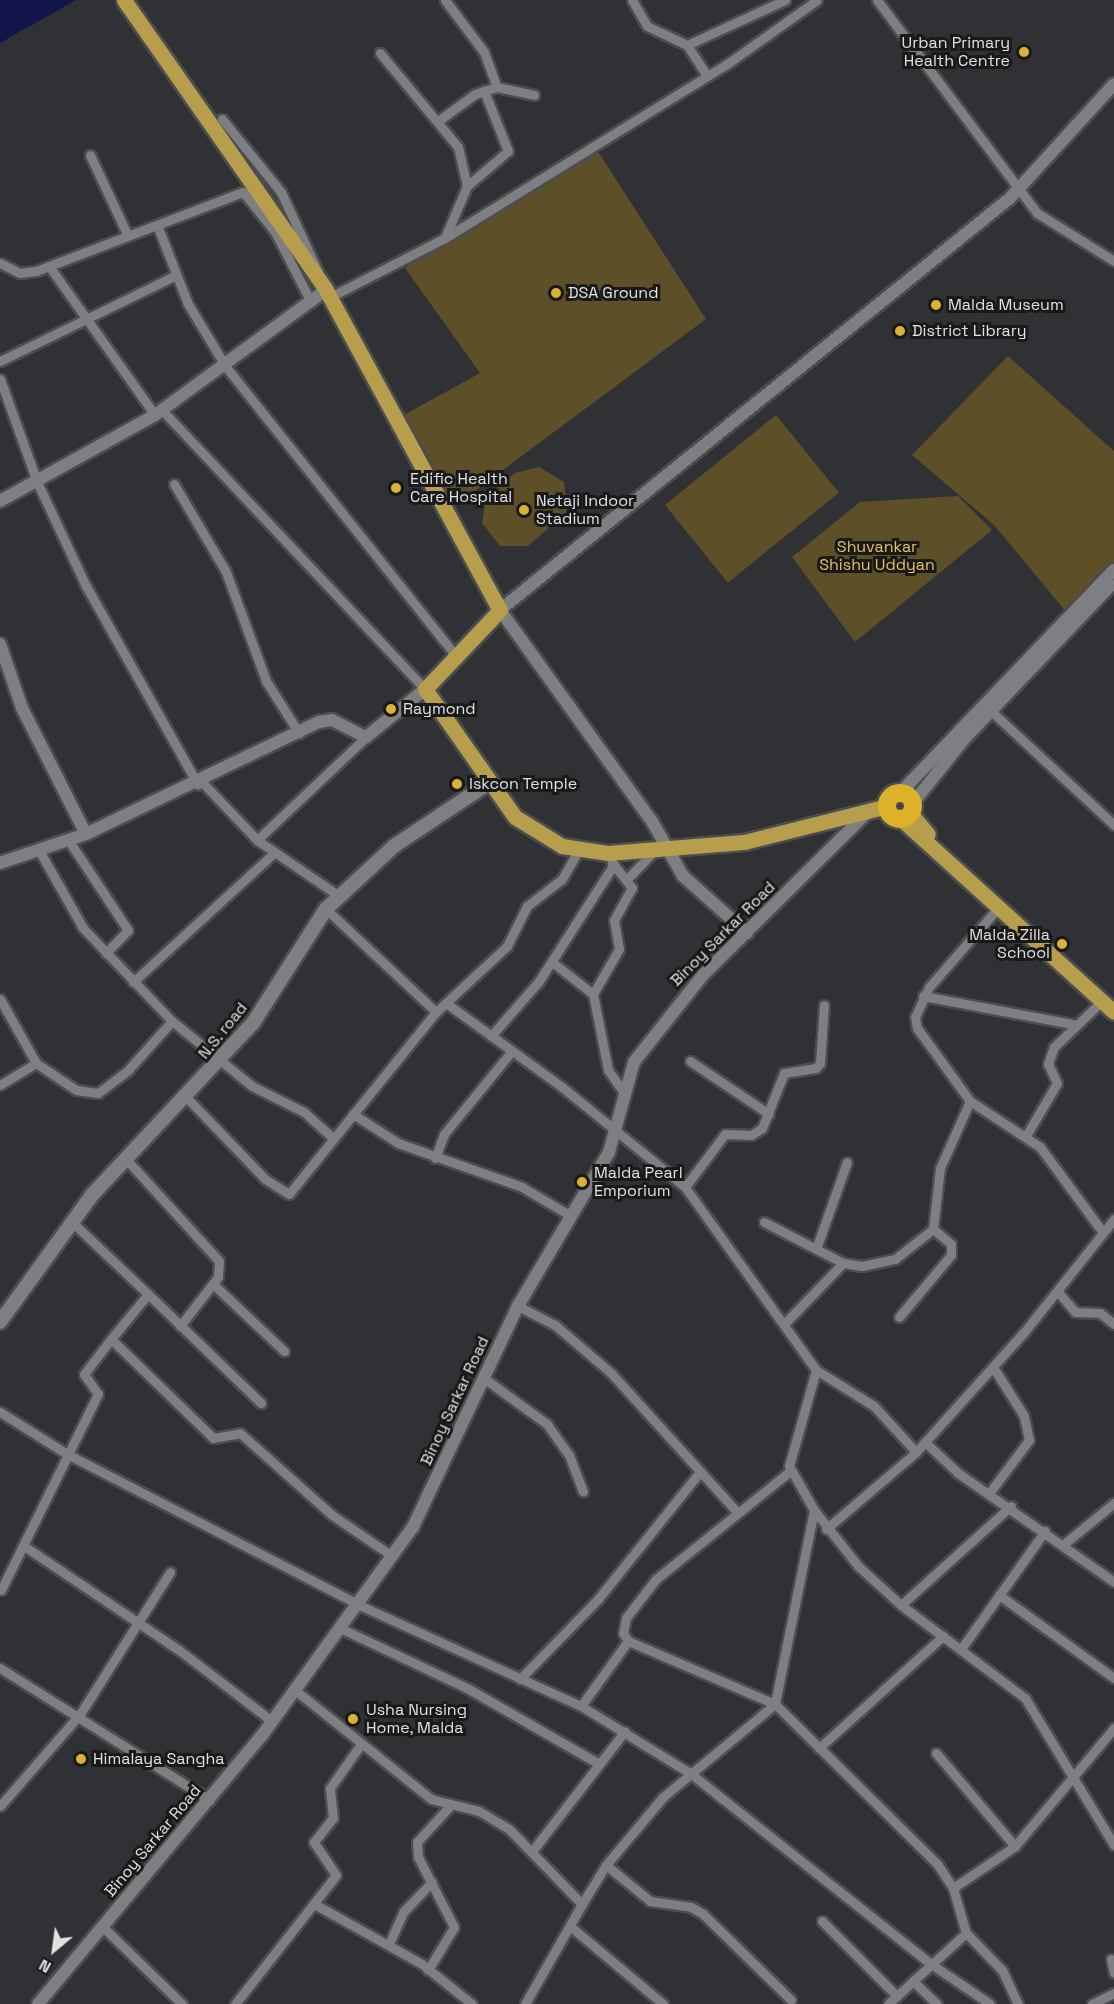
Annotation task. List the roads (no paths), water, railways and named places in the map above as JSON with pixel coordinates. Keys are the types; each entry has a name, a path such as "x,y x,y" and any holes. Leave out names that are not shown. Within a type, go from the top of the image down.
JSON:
{"main road":[{"path":"124,0 285,235 326,290 500,610 425,689 489,783 530,830 578,851 611,858 663,847 720,843 893,806 943,858 1114,1012"},
{"name":"N.S. road","path":"0,1322 71,1221 125,1158 188,1098 223,1059 326,909 394,846 489,783"}],"street":[{"path":"446,0 484,52 497,87"},
{"path":"632,0 657,35 687,45 707,76"},
{"path":"687,45 785,0"},
{"path":"0,501 158,412 226,366 326,290 445,238 707,76 817,0"},
{"path":"877,0 1037,213 1114,261"},
{"path":"380,54 458,147 466,186"},
{"path":"747,933 683,876 500,610 770,397 1019,188 1114,84"},
{"path":"438,121 484,91 497,87 534,95"},
{"path":"445,238 466,186 508,151 484,91"},
{"path":"222,119 291,208 326,290"},
{"path":"90,155 128,236"},
{"path":"0,263 20,273 49,266 247,193 275,232 311,302"},
{"path":"157,225 176,275 226,366 456,656"},
{"path":"49,266 83,318 158,412 425,689 366,737 257,840"},
{"path":"0,361 83,318 176,275"},
{"path":"0,379 37,482 86,586 200,784 257,840 339,896"},
{"path":"174,484 226,572 266,681 299,733"},
{"path":"893,806 1114,570"},
{"path":"893,806 991,711 1114,582"},
{"path":"0,644 22,708 86,834"},
{"path":"991,711 1114,825"},
{"path":"0,863 40,852 86,834 200,784 299,733 332,720 366,737"},
{"name":"Binoy Sarkar Road","path":"38,2004 210,1800 272,1722 413,1527 518,1306 618,1131 622,1090 634,1062 674,1007 747,933 893,806"},
{"path":"69,841 128,930 106,953"},
{"path":"629,877 663,847"},
{"path":"188,1098 279,1191 289,1194 331,1136 353,1114 436,1012 507,946 527,906 562,879 578,851"},
{"path":"40,852 66,906 106,953 172,1021 223,1059 252,1086 304,1112 331,1136"},
{"path":"133,982 274,853"},
{"path":"491,1036 552,962 611,858 629,877 632,888 614,920 619,949 593,994"},
{"path":"998,908 923,996 915,1017 917,1028 970,1101 1027,1134 1062,1172 1102,1231"},
{"path":"326,909 436,1012"},
{"path":"552,962 593,994 608,1070 622,1090"},
{"path":"923,996 1072,1024"},
{"path":"0,999 36,1064 76,1090 98,1092 128,1070 172,1021"},
{"path":"1027,1134 1057,1083 1048,1060 1072,1024 1102,1001"},
{"path":"446,1003 618,1131 685,1187 785,1323 816,1370 874,1406 916,1452"},
{"path":"685,1187 717,1140 733,1132 758,1133 769,1114 784,1073 816,1068 820,1063 824,1005"},
{"path":"435,1158 444,1134 512,1051"},
{"path":"690,1061 769,1114"},
{"path":"0,1085 36,1064"},
{"path":"764,1222 843,1263 862,1266 895,1260 933,1229 940,1168 970,1101"},
{"path":"353,1114 398,1143 522,1187 571,1216"},
{"path":"125,1158 219,1261 213,1284 180,1326"},
{"path":"816,1249 847,1162"},
{"path":"826,1529 916,1452 993,1367 1114,1219"},
{"path":"71,1221 261,1404"},
{"path":"898,1317 951,1255 951,1244 933,1229"},
{"path":"785,1323 843,1263"},
{"path":"213,1284 284,1351"},
{"path":"1057,1291 1075,1312 1100,1313 1114,1324"},
{"path":"1,1590 99,1390 84,1374 148,1294"},
{"path":"518,1306 579,1343 655,1415 699,1473 737,1512"},
{"path":"111,1339 213,1438 240,1433 332,1515 392,1556"},
{"path":"990,1492 1029,1440 1024,1416 993,1367"},
{"path":"816,1370 789,1472 656,1579 626,1618 623,1633 628,1641 775,1704 921,1844 953,1888 966,1933 1002,1970 1018,2004"},
{"path":"484,1379 547,1424 569,1455 583,1491"},
{"path":"0,1412 67,1454 357,1604 581,1706 625,1731 690,1773 931,1964 990,2004"},
{"path":"925,1442 958,1473 1011,1506 1114,1582"},
{"path":"789,1472 826,1529 901,1605 1025,1698 1047,1726 1072,1776 1114,1843"},
{"path":"520,1679 598,1599 699,1473"},
{"path":"1064,1544 1114,1503"},
{"path":"901,1605 1011,1506"},
{"path":"525,2004 606,1864 690,1773 775,1704 814,1510"},
{"path":"961,1649 1045,1531"},
{"path":"24,1546 139,1622 272,1722"},
{"path":"2,1799 80,1714 170,1572"},
{"path":"999,1595 1114,1678"},
{"path":"340,1628 467,1688 599,1764"},
{"path":"819,1748 943,1636"},
{"path":"581,1706 628,1641"},
{"path":"0,1668 80,1714 210,1800"},
{"path":"295,1689 413,1787 449,1807 494,1819 533,1850 582,1904"},
{"path":"953,1888 1016,1846 1114,1728"},
{"path":"533,1850 625,1731"},
{"path":"235,2004 316,1905 337,1872 314,1842 333,1818 332,1783 361,1744"},
{"path":"936,1754 1016,1846"},
{"path":"428,1970 454,1927 432,1882 417,1842 449,1807"},
{"path":"606,1864 650,1901 691,1907 703,1914 790,2003"},
{"path":"389,1944 404,1911 432,1882"},
{"path":"316,1905 389,1944 472,2004"},
{"path":"822,1921 897,1996"},
{"path":"102,1926 182,2004"},
{"path":"571,1927 663,2004"},
{"path":"888,2004 966,1933"},
{"path":"1111,1959 1114,1973"},
{"path":"913,1981 937,2004"},
{"path":"1092,2004 1114,1995"}],"place":[{"name":"Urban Primary Health Centre","path":"1024,52"},
{"name":"DSA Ground","path":"556,293"},
{"name":"Malda Museum","path":"936,305"},
{"name":"District Library","path":"900,331"},
{"name":"Edific Health Care Hospital","path":"396,488"},
{"name":"Netaji Indoor Stadium","path":"524,510"},
{"name":"Raymond","path":"391,709"},
{"name":"Iskcon Temple","path":"457,784"},
{"name":"Malda Zilla School","path":"1062,944"},
{"name":"Malda Pearl Emporium","path":"582,1182"},
{"name":"Usha Nursing Home, Malda","path":"353,1719"},
{"name":"Himalaya Sangha","path":"81,1759"}],"park label":[{"name":"Shuvankar Shishu Uddyan","path":"877,556"}]}
